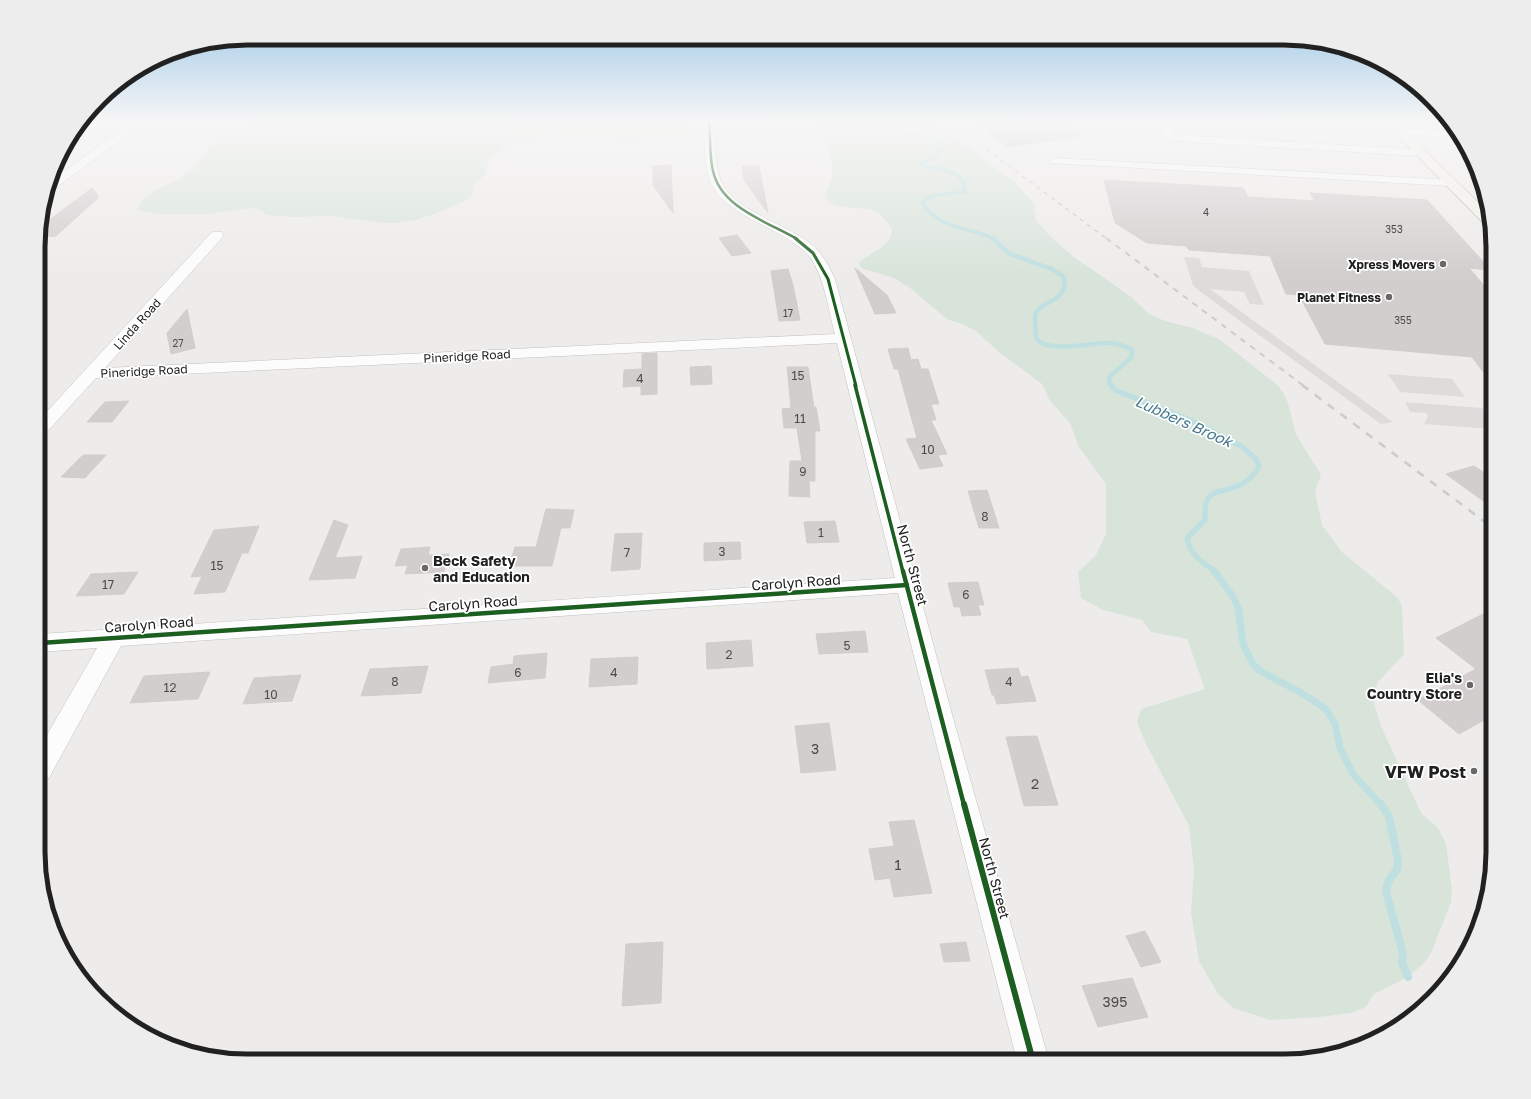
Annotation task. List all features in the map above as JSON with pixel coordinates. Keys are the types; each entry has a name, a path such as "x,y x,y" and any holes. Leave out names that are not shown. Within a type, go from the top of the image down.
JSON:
{"main road":[{"path":"1441,173 1483,215"}],"street":[{"path":"56,183 69,173"},
{"name":"North Street","path":"714,173 717,184 721,191 733,202 806,245 820,261 828,279 938,707 1031,1054"},
{"path":"1268,173 1451,183"},
{"name":"Linda Road","path":"45,424 217,235"},
{"name":"Pineridge Road","path":"92,373 843,338"},
{"name":"Carolyn Road","path":"45,643 907,586"},
{"path":"45,761 114,638"}],"shaded area":[{"path":"187,173 486,173 473,186 472,195 467,200 416,220 395,223 383,223 331,216 292,217 266,215 259,209 251,208 208,214 158,214 141,211 138,208 147,196"},
{"path":"832,173 1003,173 1017,184 1034,204 1036,220 1052,238 1074,257 1130,296 1149,314 1165,321 1193,328 1219,339 1276,384 1285,396 1297,435 1321,475 1315,491 1322,525 1342,552 1397,597 1402,606 1404,654 1377,683 1374,703 1381,726 1421,813 1438,828 1446,844 1452,889 1451,902 1432,951 1425,962 1408,977 1374,994 1366,1007 1352,1013 1270,1020 1233,1008 1218,994 1199,961 1191,912 1194,869 1189,826 1146,744 1137,722 1141,709 1205,689 1187,639 1151,632 1142,620 1103,610 1081,598 1078,572 1096,555 1106,534 1106,484 1079,447 1070,423 1050,401 1042,384 1000,353 976,331 947,319 910,288 894,278 861,268 859,264 860,261 878,250 889,240 892,235 891,229 887,222 875,211 839,206 828,201 825,195 831,180"},
{"path":"1184,257 1199,258 1202,267 1249,271 1264,305 1250,304 1244,292 1210,289 1393,422 1381,424 1198,290 1193,285"},
{"path":"1388,374 1452,379 1465,397 1400,392"},
{"path":"1405,402 1482,408 1486,413 1486,429 1424,424 1428,416 1426,413 1410,412"}],"building":[{"path":"653,173 671,173 673,213 653,185"},
{"path":"743,173 760,173 768,213 744,180"},
{"path":"1104,180 1243,188 1248,197 1315,201 1310,193 1427,200 1486,265 1486,270 1469,268 1486,288 1486,376 1472,357 1325,344 1299,295 1286,294 1270,256 1189,250 1186,246 1147,243 1115,223"},
{"path":"92,188 99,197 56,236 45,237 47,222"},
{"path":"737,235 751,253 732,256 719,238"},
{"path":"855,268 887,295 896,313 875,314"},
{"path":"788,269 793,285 800,320 779,321 771,271"},
{"path":"187,309 195,348 171,354 167,333"},
{"path":"908,348 911,360 918,359 921,369 928,369 939,404 931,404 936,420 931,420 947,454 938,455 943,466 920,469 906,439 917,438 898,369 894,369 888,349"},
{"path":"657,353 657,394 641,395 641,386 623,387 624,370 642,369 642,354"},
{"path":"711,366 712,384 691,385 690,367"},
{"path":"787,367 808,367 814,408 816,407 820,431 815,431 815,481 809,481 810,497 789,496 790,461 802,461 797,428 784,428 782,409 791,408"},
{"path":"129,401 112,422 87,422 105,402"},
{"path":"83,455 106,455 85,478 61,477"},
{"path":"1474,466 1486,474 1486,503 1446,474"},
{"path":"987,490 999,528 979,528 968,491"},
{"path":"546,509 574,510 570,528 561,528 552,566 509,566 515,547 536,547"},
{"path":"334,520 348,525 335,558 362,556 355,578 309,580"},
{"path":"835,521 839,542 807,543 804,522"},
{"path":"259,526 248,553 242,553 225,592 194,594 202,576 191,577 214,530"},
{"path":"642,533 640,569 611,571 615,534"},
{"path":"740,542 741,559 704,561 704,543"},
{"path":"430,547 428,555 449,554 444,572 405,574 408,565 395,566 401,549"},
{"path":"138,572 124,594 76,596 91,574"},
{"path":"978,582 984,605 978,605 981,615 962,616 960,607 954,607 948,583"},
{"name":"Elia's Country Store","path":"1483,614 1486,616 1486,719 1459,734 1418,700 1476,669 1436,638"},
{"path":"865,631 868,652 819,654 816,634"},
{"path":"751,640 753,666 707,669 706,643"},
{"path":"547,653 545,678 488,683 491,667 513,664 514,656"},
{"path":"638,657 637,684 589,687 591,659"},
{"path":"428,666 421,693 361,696 370,669"},
{"path":"1018,668 1021,677 1028,676 1036,701 997,704 994,695 992,695 985,670"},
{"path":"210,672 198,699 130,703 144,676"},
{"path":"301,675 292,701 243,704 254,678"},
{"path":"829,723 836,770 801,773 795,726"},
{"path":"1037,736 1058,805 1024,806 1006,737"},
{"path":"914,820 932,893 894,897 890,878 875,880 869,849 894,846 889,822"},
{"path":"1145,931 1161,962 1141,967 1126,936"},
{"path":"663,942 661,1003 622,1006 626,944"},
{"path":"966,942 970,961 944,962 940,944"},
{"path":"1132,978 1148,1017 1098,1027 1082,986"}],"waterway":[{"name":"Lubbers Brook","path":"954,173 960,178 964,184 965,192 934,195 922,202 927,210 941,221 993,239"},
{"name":"Lubbers Brook","path":"992,238 1010,254 1052,269 1064,277 1064,287 1061,293 1039,309 1036,314 1036,337 1041,342 1058,347 1112,343 1132,350 1132,357 1110,376 1109,383 1111,385"},
{"name":"Lubbers Brook","path":"1111,385 1115,390 1190,420 1241,446 1256,459 1259,467 1244,483 1211,495 1207,500 1205,508 1205,520 1187,538 1194,554 1216,572"},
{"name":"Lubbers Brook","path":"1214,571 1232,595 1238,607 1243,644 1253,664 1260,671 1300,692 1326,709 1335,724 1340,748 1353,774 1381,805"},
{"name":"Lubbers Brook","path":"1381,804 1389,817 1398,860 1397,869 1388,882 1386,891 1403,954 1402,963 1408,977"}],"railway":[{"path":"1019,173 1107,239"},
{"path":"1106,238 1304,386"},
{"path":"1302,385 1486,523"}],"cycle path":[{"path":"714,173 718,186 724,195 734,203 797,239 806,246 816,257 828,279 938,707 1031,1054"},
{"path":"45,643 907,585"}],"place":[{"name":"Xpress Movers","path":"1443,264"},
{"name":"Planet Fitness","path":"1389,297"},
{"name":"Beck Safety and Education","path":"425,568"},
{"name":"Elia's Country Store","path":"1470,685"},
{"name":"VFW Post","path":"1474,771"}]}
